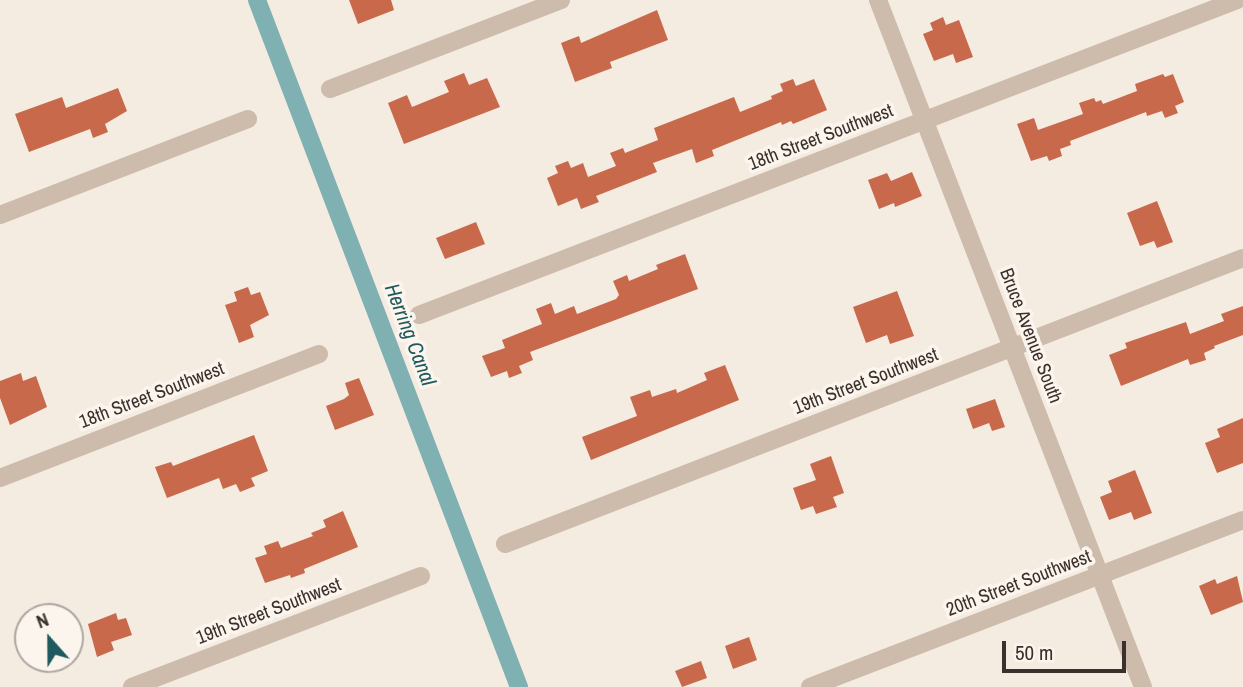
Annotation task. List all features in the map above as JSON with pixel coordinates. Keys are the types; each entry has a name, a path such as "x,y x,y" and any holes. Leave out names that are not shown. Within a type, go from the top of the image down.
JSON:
{"street":[{"path":"330,89 561,0"},
{"name":"Bruce Avenue South","path":"878,0 1143,687"},
{"name":"18th Street Southwest","path":"419,315 1237,0"},
{"path":"0,215 247,119"},
{"name":"19th Street Southwest","path":"505,544 1243,258"},
{"name":"18th Street Southwest","path":"0,478 319,354"},
{"name":"20th Street Southwest","path":"810,687 1243,520"},
{"name":"19th Street Southwest","path":"132,687 421,576"}],"building":[{"path":"349,0 391,0 394,10 358,24"},
{"path":"657,10 668,40 610,62 612,68 575,82 561,43 579,36 581,43"},
{"path":"943,17 946,25 959,20 973,57 956,63 953,54 934,61 923,34 933,30 930,23"},
{"path":"464,73 469,85 487,78 500,107 404,144 388,103 407,95 412,107 449,92 444,81"},
{"path":"1163,74 1165,77 1173,74 1184,102 1175,106 1178,113 1165,118 1162,111 1147,116 1146,112 1070,141 1071,145 1060,149 1062,156 1049,161 1047,156 1031,161 1017,124 1034,118 1038,130 1083,114 1079,103 1094,98 1096,102 1101,100 1103,104 1137,91 1135,84"},
{"path":"793,79 796,86 814,79 827,110 793,124 791,121 782,125 781,122 712,150 714,156 696,163 692,149 653,163 657,172 596,196 599,202 581,209 577,198 558,206 547,178 558,173 555,166 568,161 571,168 583,163 588,177 616,166 610,153 623,148 625,153 658,140 654,128 734,97 740,112 772,99 771,96 783,91 780,84"},
{"path":"118,88 127,111 105,124 108,132 93,138 90,129 29,152 15,114 62,97 66,108"},
{"path":"912,172 922,196 895,207 894,203 879,209 868,180 887,173 891,181"},
{"path":"1157,201 1173,242 1157,248 1154,241 1140,246 1127,213"},
{"path":"476,222 485,244 445,259 436,238"},
{"path":"685,254 698,289 530,352 533,360 519,366 522,373 509,378 507,371 491,377 482,356 505,348 502,340 542,324 536,309 551,303 555,314 574,306 577,314 616,299 619,295 613,281 627,275 629,281 658,269 656,265"},
{"path":"248,287 251,295 260,292 269,315 250,325 254,337 239,343 225,305 237,301 234,292"},
{"path":"897,291 914,336 890,344 887,335 866,343 853,307"},
{"path":"1243,306 1243,335 1214,346 1215,348 1204,353 1206,360 1190,365 1188,359 1121,386 1109,355 1127,348 1125,343 1186,322 1190,334 1224,321 1221,314"},
{"path":"725,365 739,400 591,460 582,437 637,416 630,397 650,390 652,397 676,389 677,393 707,380 704,373"},
{"path":"21,373 23,381 36,376 47,407 10,425 0,398 0,381"},
{"path":"359,378 374,415 335,430 326,406 349,395 345,383"},
{"path":"995,399 1005,427 992,431 989,423 973,429 966,409"},
{"path":"1243,418 1243,463 1217,473 1205,443 1220,437 1217,429"},
{"path":"254,435 268,471 251,478 255,486 240,492 236,484 223,489 219,478 167,498 155,467 171,462 173,466"},
{"path":"831,456 844,493 833,497 837,507 816,514 813,506 801,510 793,488 816,480 810,464"},
{"path":"1135,470 1152,513 1134,520 1131,512 1109,520 1100,497 1112,492 1108,481"},
{"path":"343,511 358,547 304,569 305,573 265,583 255,558 267,554 264,546 278,541 281,548 313,536 311,533 326,527 323,520"},
{"path":"1237,576 1243,602 1211,615 1199,586 1215,579 1217,584"},
{"path":"116,613 118,620 126,618 132,635 111,642 114,650 97,657 88,624"},
{"path":"749,637 757,660 733,669 725,646"},
{"path":"701,661 707,678 682,687 675,671"}],"waterway":[{"name":"Herring Canal","path":"257,0 519,687"}]}
